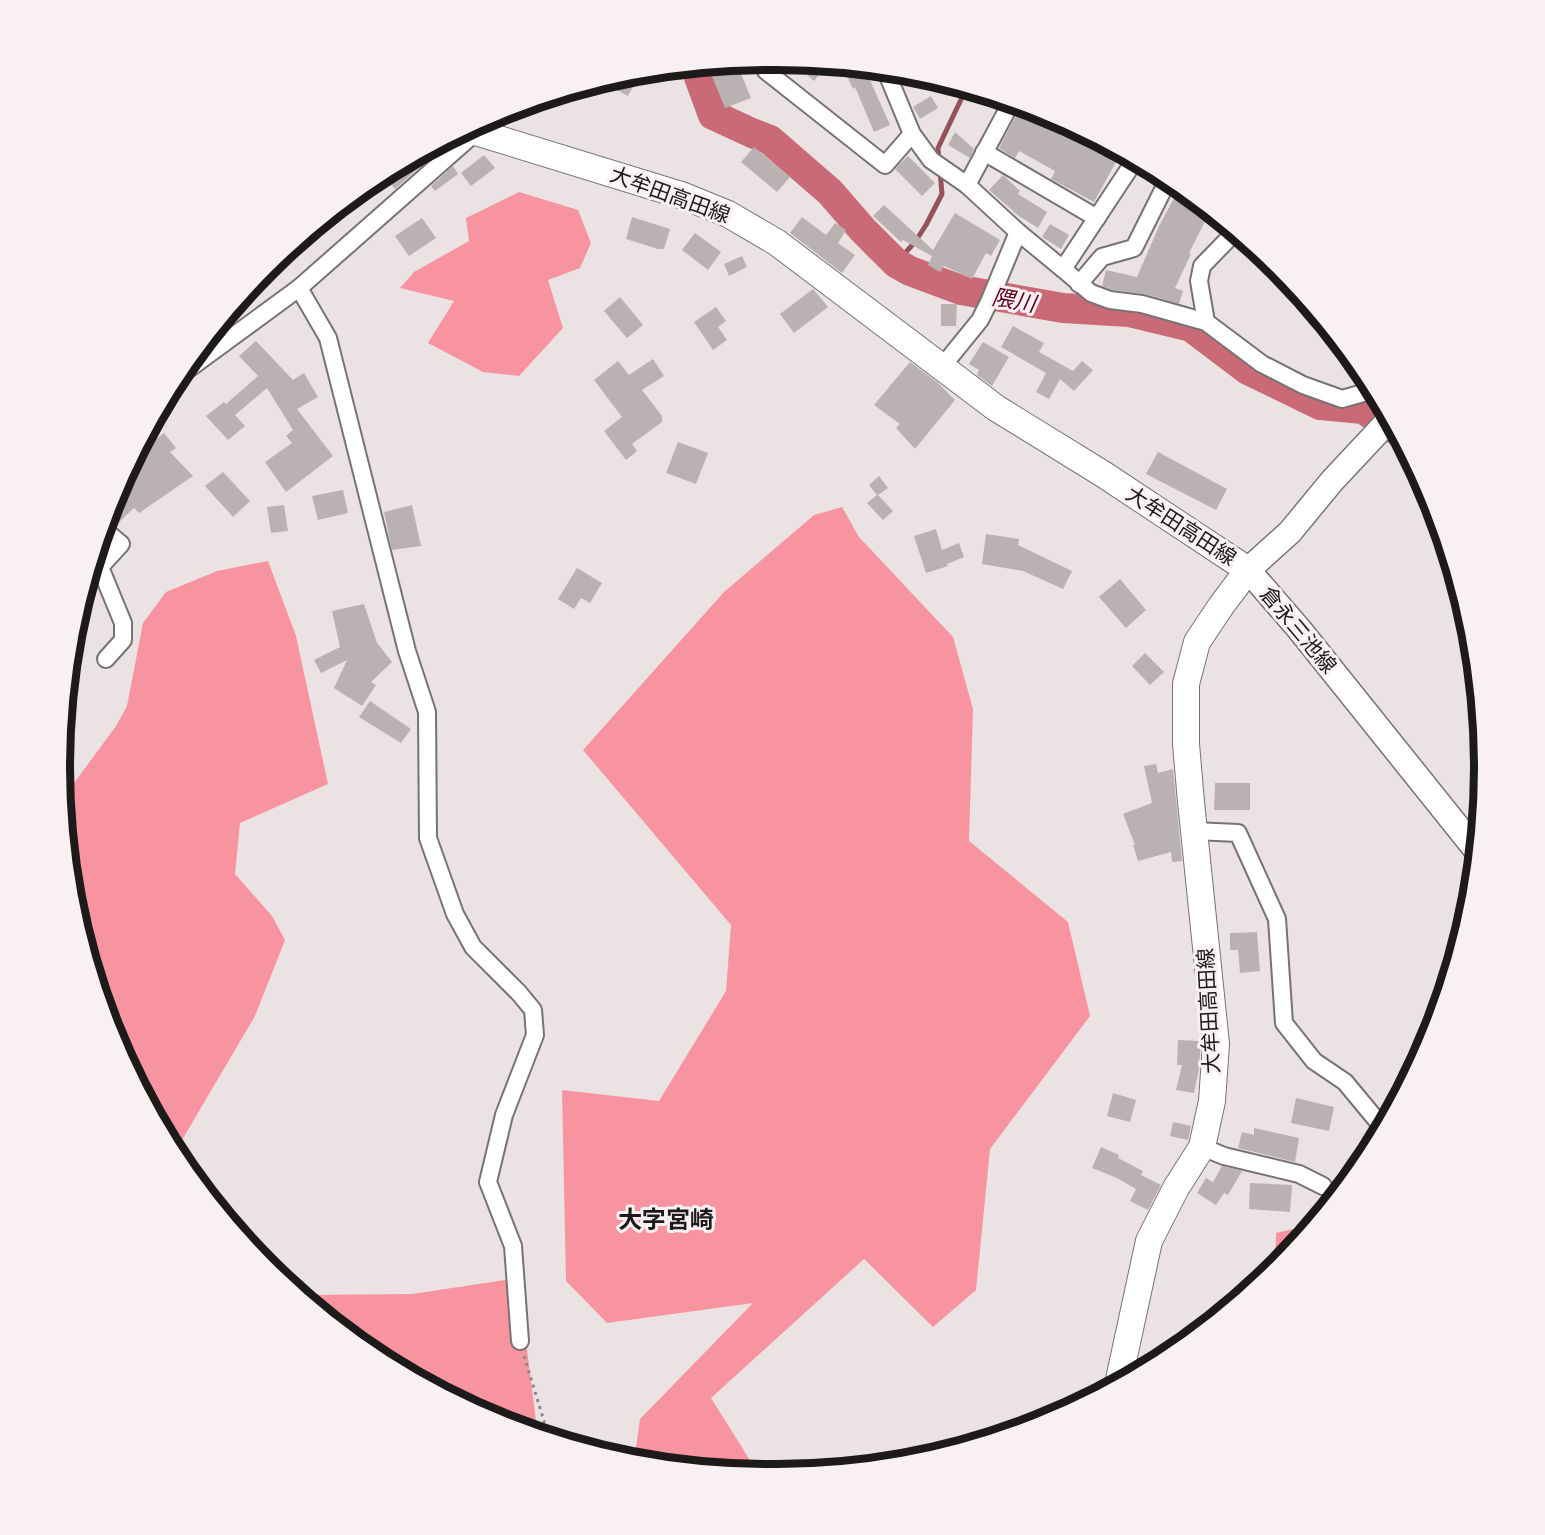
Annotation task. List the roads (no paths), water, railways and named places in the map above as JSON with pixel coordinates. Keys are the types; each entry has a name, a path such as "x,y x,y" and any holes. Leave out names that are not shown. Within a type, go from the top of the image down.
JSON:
{"main road":[{"name":"大牟田高田線","path":"481,133 684,196 729,214 776,242 996,408 1113,481 1248,570 1197,642 1186,684 1186,744 1216,1044 1212,1101 1202,1147 1176,1188 1149,1241 1120,1374"},
{"name":"倉永三池線","path":"1384,425 1332,481 1290,532 1248,570 1299,629 1470,843"}],"street":[{"path":"766,70 885,165 912,134"},
{"path":"890,80 912,134 940,166 967,185 1018,232 1091,293 1110,300 1142,304 1206,322 1262,363 1303,385 1342,399 1365,393"},
{"path":"967,185 1008,109"},
{"path":"205,357 299,288 459,142"},
{"path":"984,152 1097,218"},
{"path":"1063,269 1131,167"},
{"path":"1079,284 1102,257 1134,248 1164,188"},
{"path":"941,368 980,320 1018,232"},
{"path":"1206,322 1199,280 1202,266 1230,237"},
{"path":"299,288 328,339 407,651 427,712 428,838 455,914 473,947 533,1010 535,1035 504,1115 488,1182 513,1246 519,1341"},
{"path":"106,659 123,640 123,623 100,567 121,544 110,535"},
{"path":"1194,831 1238,833 1277,919 1284,1023 1314,1061 1345,1082 1378,1121"},
{"path":"1202,1147 1224,1156 1299,1174 1323,1186"}],"waterway":[{"name":"隈川","path":"699,74 713,115 770,140 830,192 896,263 910,271 961,290 1063,308 1129,312 1191,327 1248,370 1320,405 1363,409 1382,421"},
{"path":"939,162 938,148 963,95"},
{"path":"896,263 915,242 942,194 940,171"}],"district":[{"name":"大字宮崎","path":"666,1220"}]}
